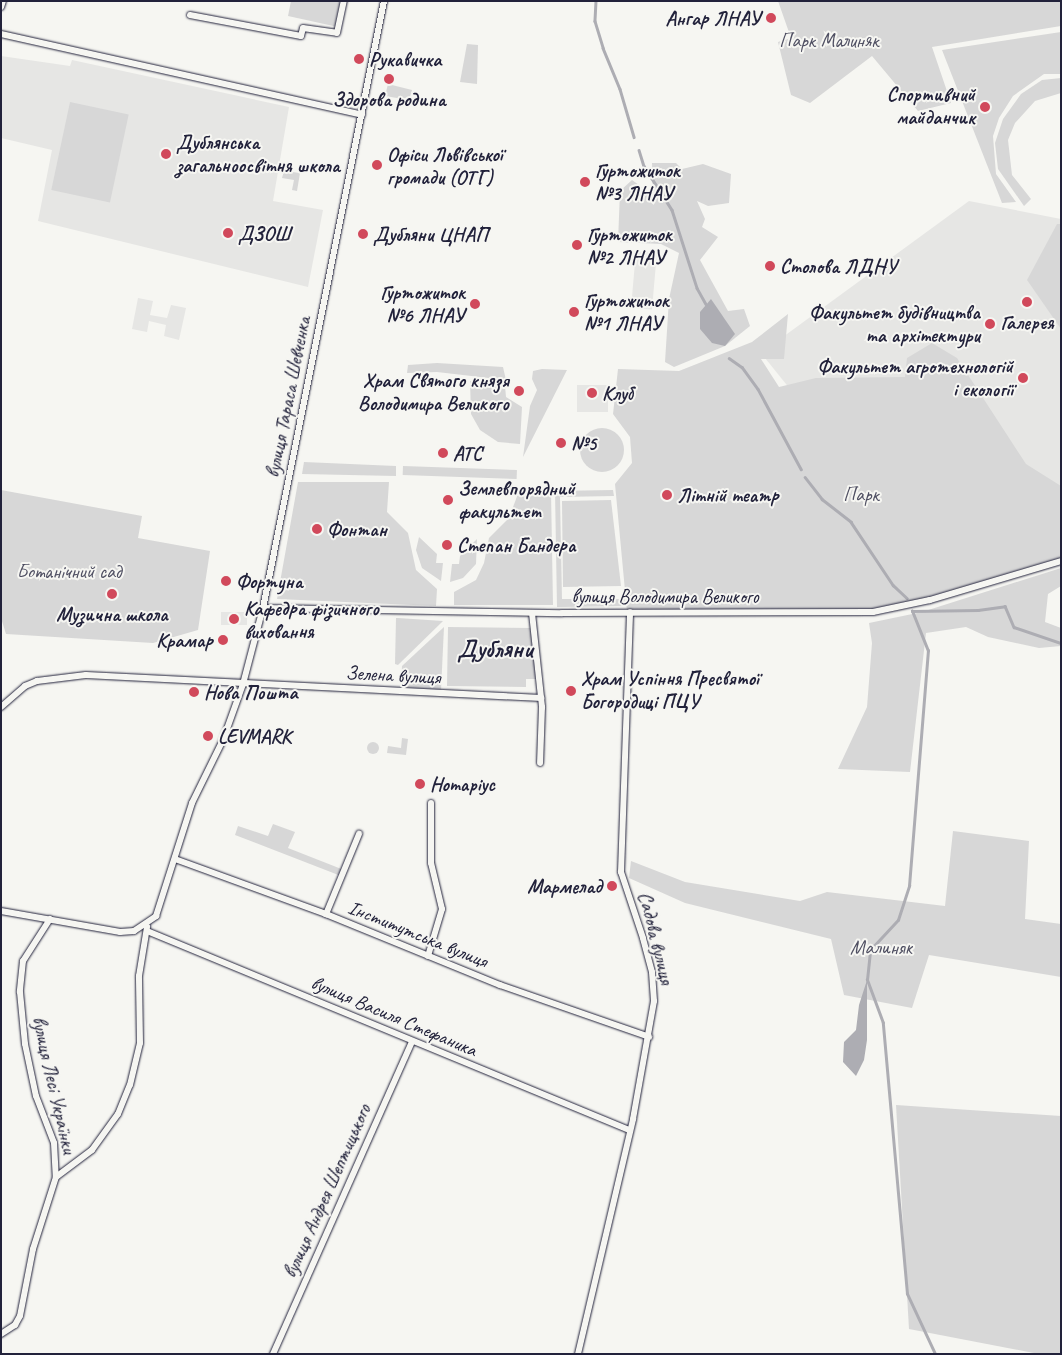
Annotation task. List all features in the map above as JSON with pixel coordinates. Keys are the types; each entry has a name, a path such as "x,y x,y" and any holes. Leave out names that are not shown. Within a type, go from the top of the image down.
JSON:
{"street":[{"path":"1,7 3,1"},
{"path":"190,15 301,36 303,28 337,33 344,1"},
{"name":"вулиця Тараса Шевченка","path":"56,1177 92,1150 118,1114 130,1085 140,1043 139,971 147,928 156,916 192,803 223,740 243,684 263,608 384,1"},
{"path":"1,34 362,115"},
{"name":"вулиця Володимира Великого","path":"263,608 532,613 873,612 930,600 1061,561"},
{"name":"Садова вулиця","path":"578,1354 629,1130 649,1037 654,1001 652,972 620,864 630,612"},
{"path":"532,613 541,698 540,762"},
{"name":"Зелена вулиця","path":"1,707 25,686 47,678 86,675 541,698"},
{"path":"428,956 442,910 431,863 431,803"},
{"path":"326,914 359,834"},
{"name":"Інститутська вулиця","path":"174,859 326,914 500,985 649,1037"},
{"path":"1,911 120,932 147,928"},
{"name":"вулиця Лесі Українки","path":"50,919 23,961 20,992 27,1053 36,1096 54,1143 56,1177"},
{"name":"вулиця Василя Стефаника","path":"147,928 412,1042 629,1130"},
{"name":"вулиця Андрея Шептицького","path":"273,1354 412,1042"},
{"path":"1,1334 15,1325 20,1316 33,1249 56,1177"}],"shaded area":[{"name":"Дублянська загальноосвітня школа","path":"1,56 70,66 72,60 289,107 273,201 323,210 308,287 38,221 52,150 1,138"},
{"path":"969,201 1061,219 1061,487 840,451 761,353"},
{"path":"636,251 657,253 652,310 631,308"},
{"path":"138,298 153,301 150,315 167,318 171,305 186,308 179,340 164,336 166,325 149,321 147,332 132,329"},
{"path":"711,299 735,334 725,346 712,343 700,329 700,312"},
{"name":"Клуб","path":"577,385 608,385 608,412 577,412"},
{"name":"Кафедра фізичного виховання","path":"221,612 247,612 247,625 221,625"},
{"path":"867,980 867,1040 864,1060 856,1076 843,1062 844,1042 856,1030 859,1005"}],"green space":[{"path":"291,1 343,1 338,27 288,16"},
{"name":"Парк Малиняк","path":"778,1 1061,1 1061,26 932,47 951,103 918,111 872,56 810,103 791,95 778,42 791,38"},
{"name":"Спортивний майданчик","path":"1061,32 1061,74 1044,74 1013,96 999,118 993,136 996,174 1016,202 1002,203 942,50"},
{"path":"467,44 478,45 477,84 460,82"},
{"path":"1061,78 1061,93 1035,101 1015,123 1008,140 1012,175 1031,199 1024,206 998,169 995,143 1003,119 1021,94 1042,80"},
{"path":"388,84 412,90 409,100 385,96"},
{"path":"70,102 129,114 110,203 51,190"},
{"path":"652,163 676,163 682,169 703,164 731,174 729,203 708,206 697,201 705,219 702,227 718,237 700,260 728,311 744,309 750,326 725,346 674,367 665,362 669,299 679,253 661,244 618,242 620,191 632,180 653,195"},
{"path":"284,171 300,173 297,191 292,190 294,180 282,178"},
{"path":"1057,224 1061,224 1061,329 1027,280"},
{"name":"Парк","path":"788,314 784,359 761,359 779,387 816,378 905,377 907,358 932,343 957,358 1026,464 1061,486 1061,561 930,600 873,612 627,612 615,484 632,463 630,437 613,414 618,369 679,371 752,342"},
{"path":"437,363 503,367 506,380 437,372 407,373 408,365"},
{"path":"542,369 567,370 523,457 530,406 537,390 532,379 533,371"},
{"path":"470,381 505,386 506,397 522,407 520,444 498,442 480,430 471,414"},
{"path":"606,428 618,434 623,441 623,459 618,466 611,471 598,472 590,469 583,462 580,446 583,438 590,431"},
{"path":"304,462 396,466 396,476 302,474"},
{"path":"403,466 517,470 517,479 403,475"},
{"path":"298,482 389,482 387,512 408,533 416,570 437,589 436,606 277,599"},
{"name":"Ботанічний сад","path":"1,490 142,516 138,538 210,551 198,630 153,643 6,634 1,618"},
{"path":"613,490 614,496 560,497 562,599 625,599 625,606 557,607 555,491"},
{"path":"519,491 551,491 553,605 454,605 454,592 476,580 484,563 489,538 509,518"},
{"path":"611,500 621,586 563,587 562,501"},
{"path":"419,537 437,554 436,563 443,563 441,581 422,568 416,550"},
{"path":"477,539 476,564 463,578 450,582 452,564 459,564 460,556"},
{"path":"1061,568 1061,586 1048,594 1045,622 1061,628 1061,646 1039,648 988,637 966,627 926,633 910,772 838,769 867,707 872,643 869,623 922,612"},
{"path":"396,618 443,621 398,665 395,664"},
{"path":"444,627 441,690 401,688 402,666"},
{"path":"448,627 532,628 537,679 526,679 526,687 447,686"},
{"path":"402,738 408,739 406,755 387,753 388,746 401,748"},
{"path":"371,742 375,742 379,748 375,754 371,754 367,750 367,746"},
{"path":"273,824 295,832 288,848 344,870 341,876 235,835 238,826 268,836"},
{"name":"Малиняк","path":"953,831 1029,841 1025,919 1061,924 1061,977 929,955 912,1008 844,995 831,939 685,903 629,878 631,861 685,882 800,901 827,892 945,906"},
{"path":"896,1105 1061,1116 1061,1354 1039,1354 909,1329"}],"waterway":[{"path":"596,1 595,21 603,48 620,89 634,137"},
{"path":"639,150 644,166 672,210 697,288 706,304"},
{"path":"729,358 742,367 758,389 801,469"},
{"path":"805,477 822,499 851,522 893,585 907,598"},
{"path":"935,1354 907,1294 883,1023 867,980 870,950 898,920 909,886 928,651 912,611 978,610 1005,606 1014,627 1061,643"}],"place":[{"name":"Ангар ЛНАУ","path":"771,18"},
{"name":"Рукавичка","path":"359,59"},
{"name":"Здорова родина","path":"389,79"},
{"name":"Спортивний майданчик","path":"985,107"},
{"name":"Дублянська загальноосвітня школа","path":"166,154"},
{"name":"Офіси Львівської громади (ОТГ)","path":"377,165"},
{"name":"Гуртожиток №3 ЛНАУ","path":"585,182"},
{"name":"ДЗОШ","path":"228,233"},
{"name":"Дубляни ЦНАП","path":"363,234"},
{"name":"Гуртожиток №2 ЛНАУ","path":"577,245"},
{"name":"Столова ЛДНУ","path":"770,266"},
{"name":"Галерея","path":"1027,302"},
{"name":"Гуртожиток №6 ЛНАУ","path":"475,304"},
{"name":"Гуртожиток №1 ЛНАУ","path":"574,312"},
{"name":"Факультет будівництва та архітектури","path":"990,324"},
{"name":"Факультет агротехнологій і екології","path":"1023,378"},
{"name":"Храм Святого князя Володимира Великого","path":"519,391"},
{"name":"Клуб","path":"592,393"},
{"name":"№5","path":"561,443"},
{"name":"АТС","path":"443,453"},
{"name":"Літній театр","path":"667,495"},
{"name":"Землевпорядний факультет","path":"448,500"},
{"name":"Фонтан","path":"317,529"},
{"name":"Степан Бандера","path":"447,545"},
{"name":"Фортуна","path":"226,581"},
{"name":"Музична школа","path":"112,594"},
{"name":"Кафедра фізичного виховання","path":"234,619"},
{"name":"Крамар","path":"223,640"},
{"name":"Храм Успіння Пресвятої Богородиці ПЦУ","path":"571,691"},
{"name":"Нова Пошта","path":"194,692"},
{"name":"LEVMARK","path":"208,736"},
{"name":"Нотаріус","path":"420,784"},
{"name":"Мармелад","path":"612,886"}],"district":[{"name":"Дубляни","path":"495,649"}]}
